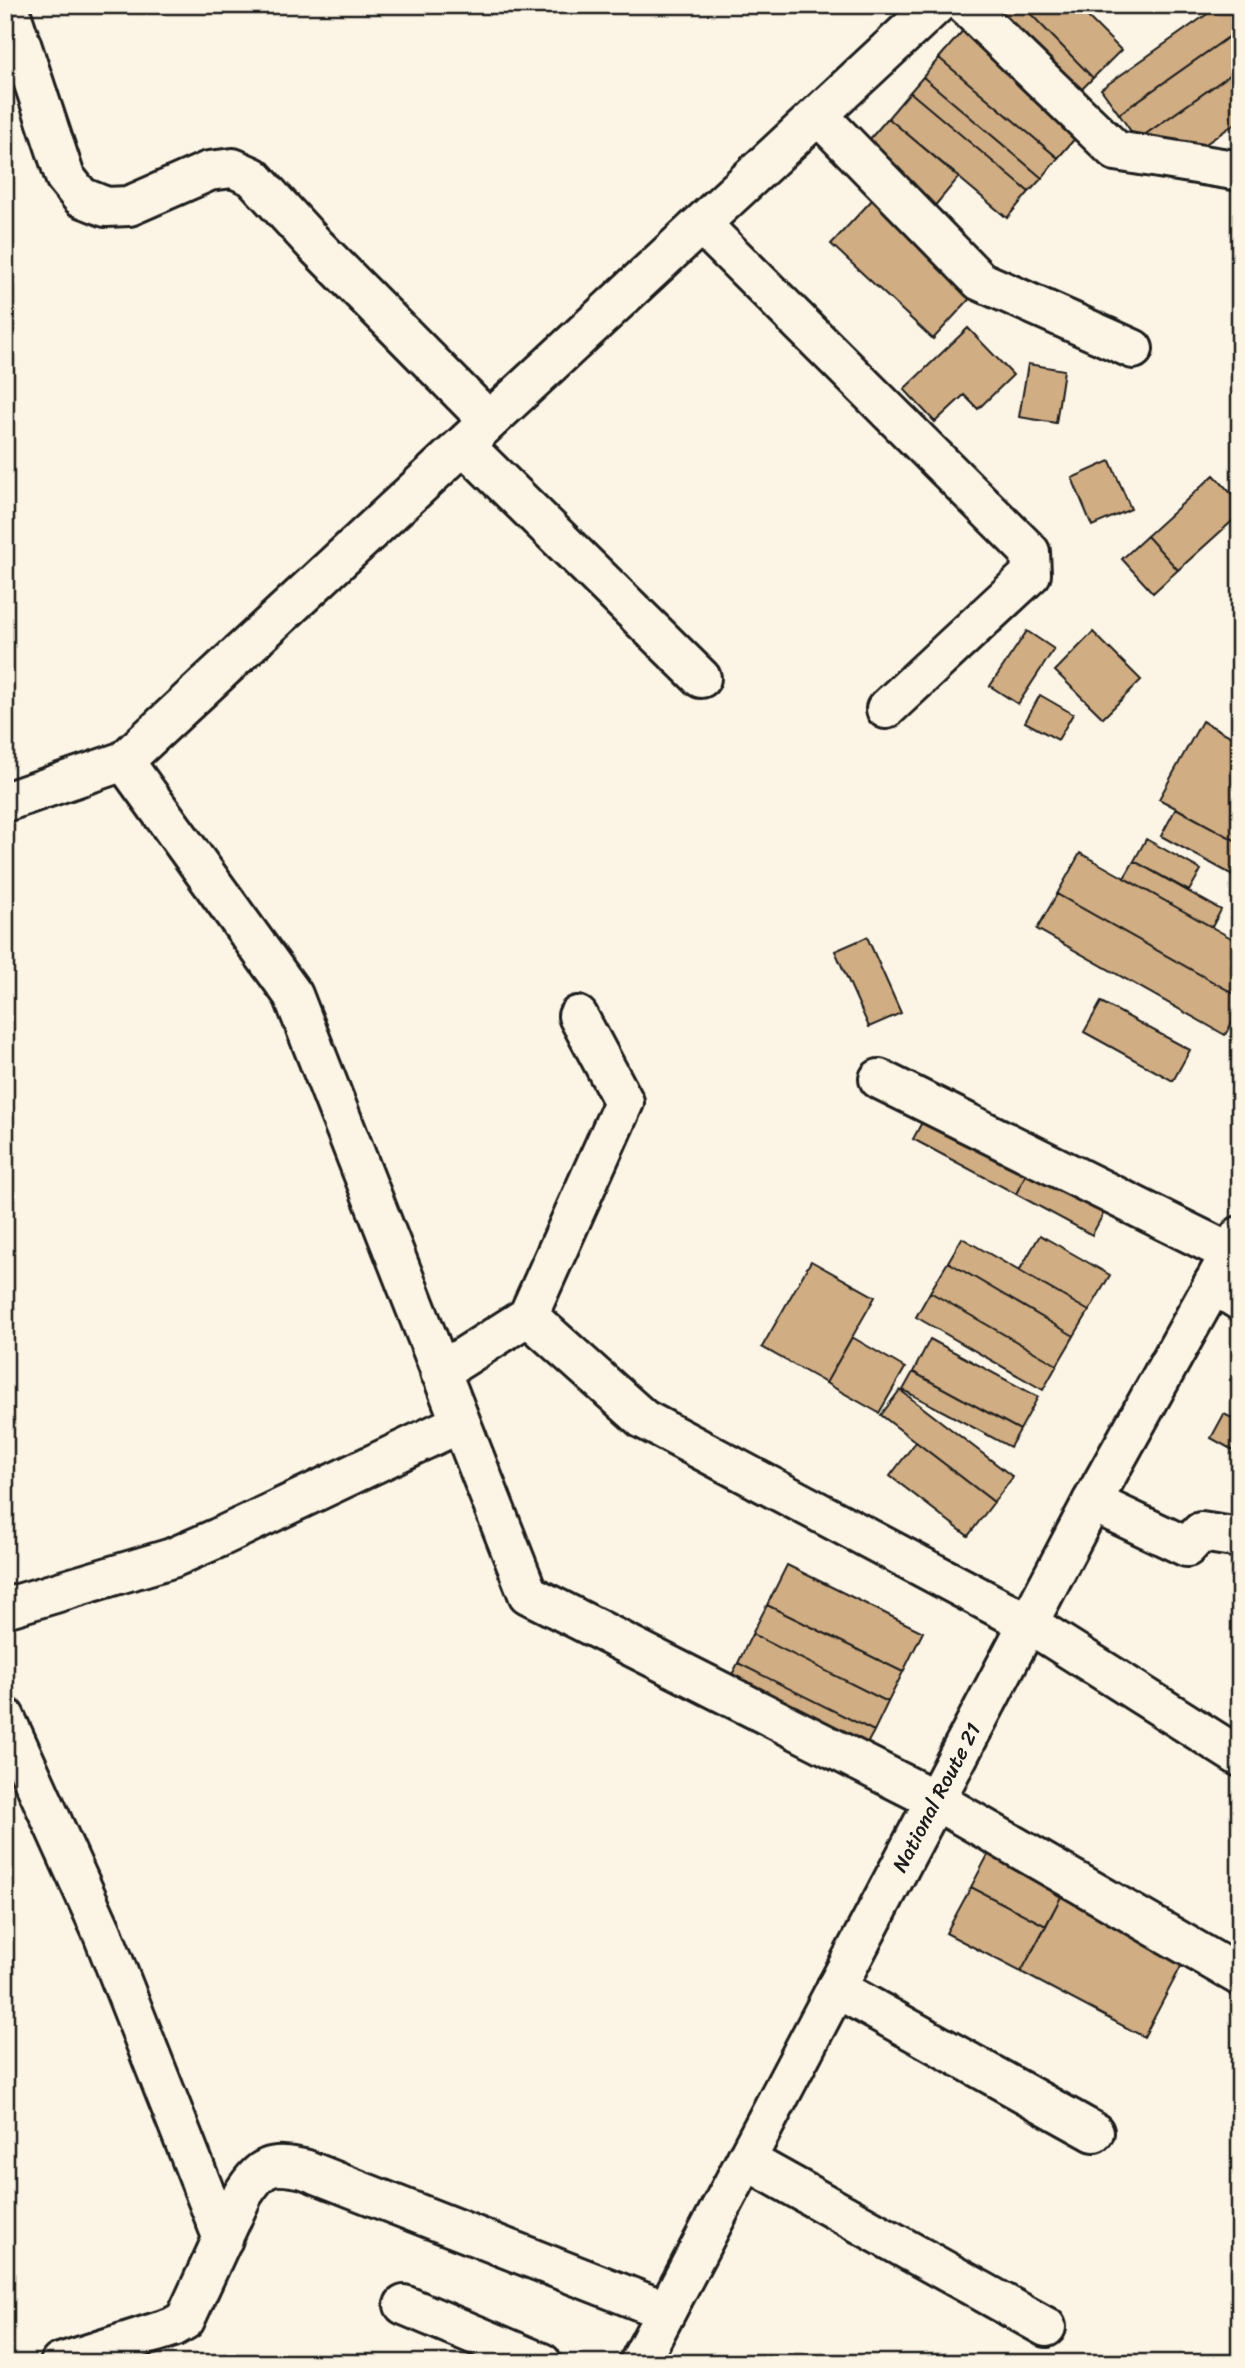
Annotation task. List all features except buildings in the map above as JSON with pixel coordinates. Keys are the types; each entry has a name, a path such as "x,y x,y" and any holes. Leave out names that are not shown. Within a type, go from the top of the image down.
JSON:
{"main road":[{"path":"8,5 65,177 81,197 106,207 129,206 209,171 233,168 253,177 477,433 701,678"},
{"path":"5,802 124,761 936,5"},
{"path":"965,5 1116,151 1240,171"},
{"path":"818,114 980,281 1133,349"},
{"path":"701,224 1030,552 1031,574 886,709"},
{"path":"124,761 293,995 528,1594 935,1800 1240,1976"},
{"path":"440,1372 528,1316 624,1101 578,1016"},
{"path":"879,1079 1231,1268"},
{"name":"National Route 21","path":"639,2363 1091,1502 1231,1268"},
{"path":"528,1316 643,1419 1028,1623 1240,1757"},
{"path":"5,1608 183,1553 460,1423"},
{"path":"1091,1502 1187,1548 1201,1532 1240,1538"},
{"path":"5,1717 102,1932 223,2239"},
{"path":"836,1987 1094,2132"},
{"path":"746,2160 1046,2328"},
{"path":"60,2363 180,2324 188,2315 243,2194 253,2179 266,2167 281,2164 304,2169 666,2312"},
{"path":"404,2305 542,2363"}]}
